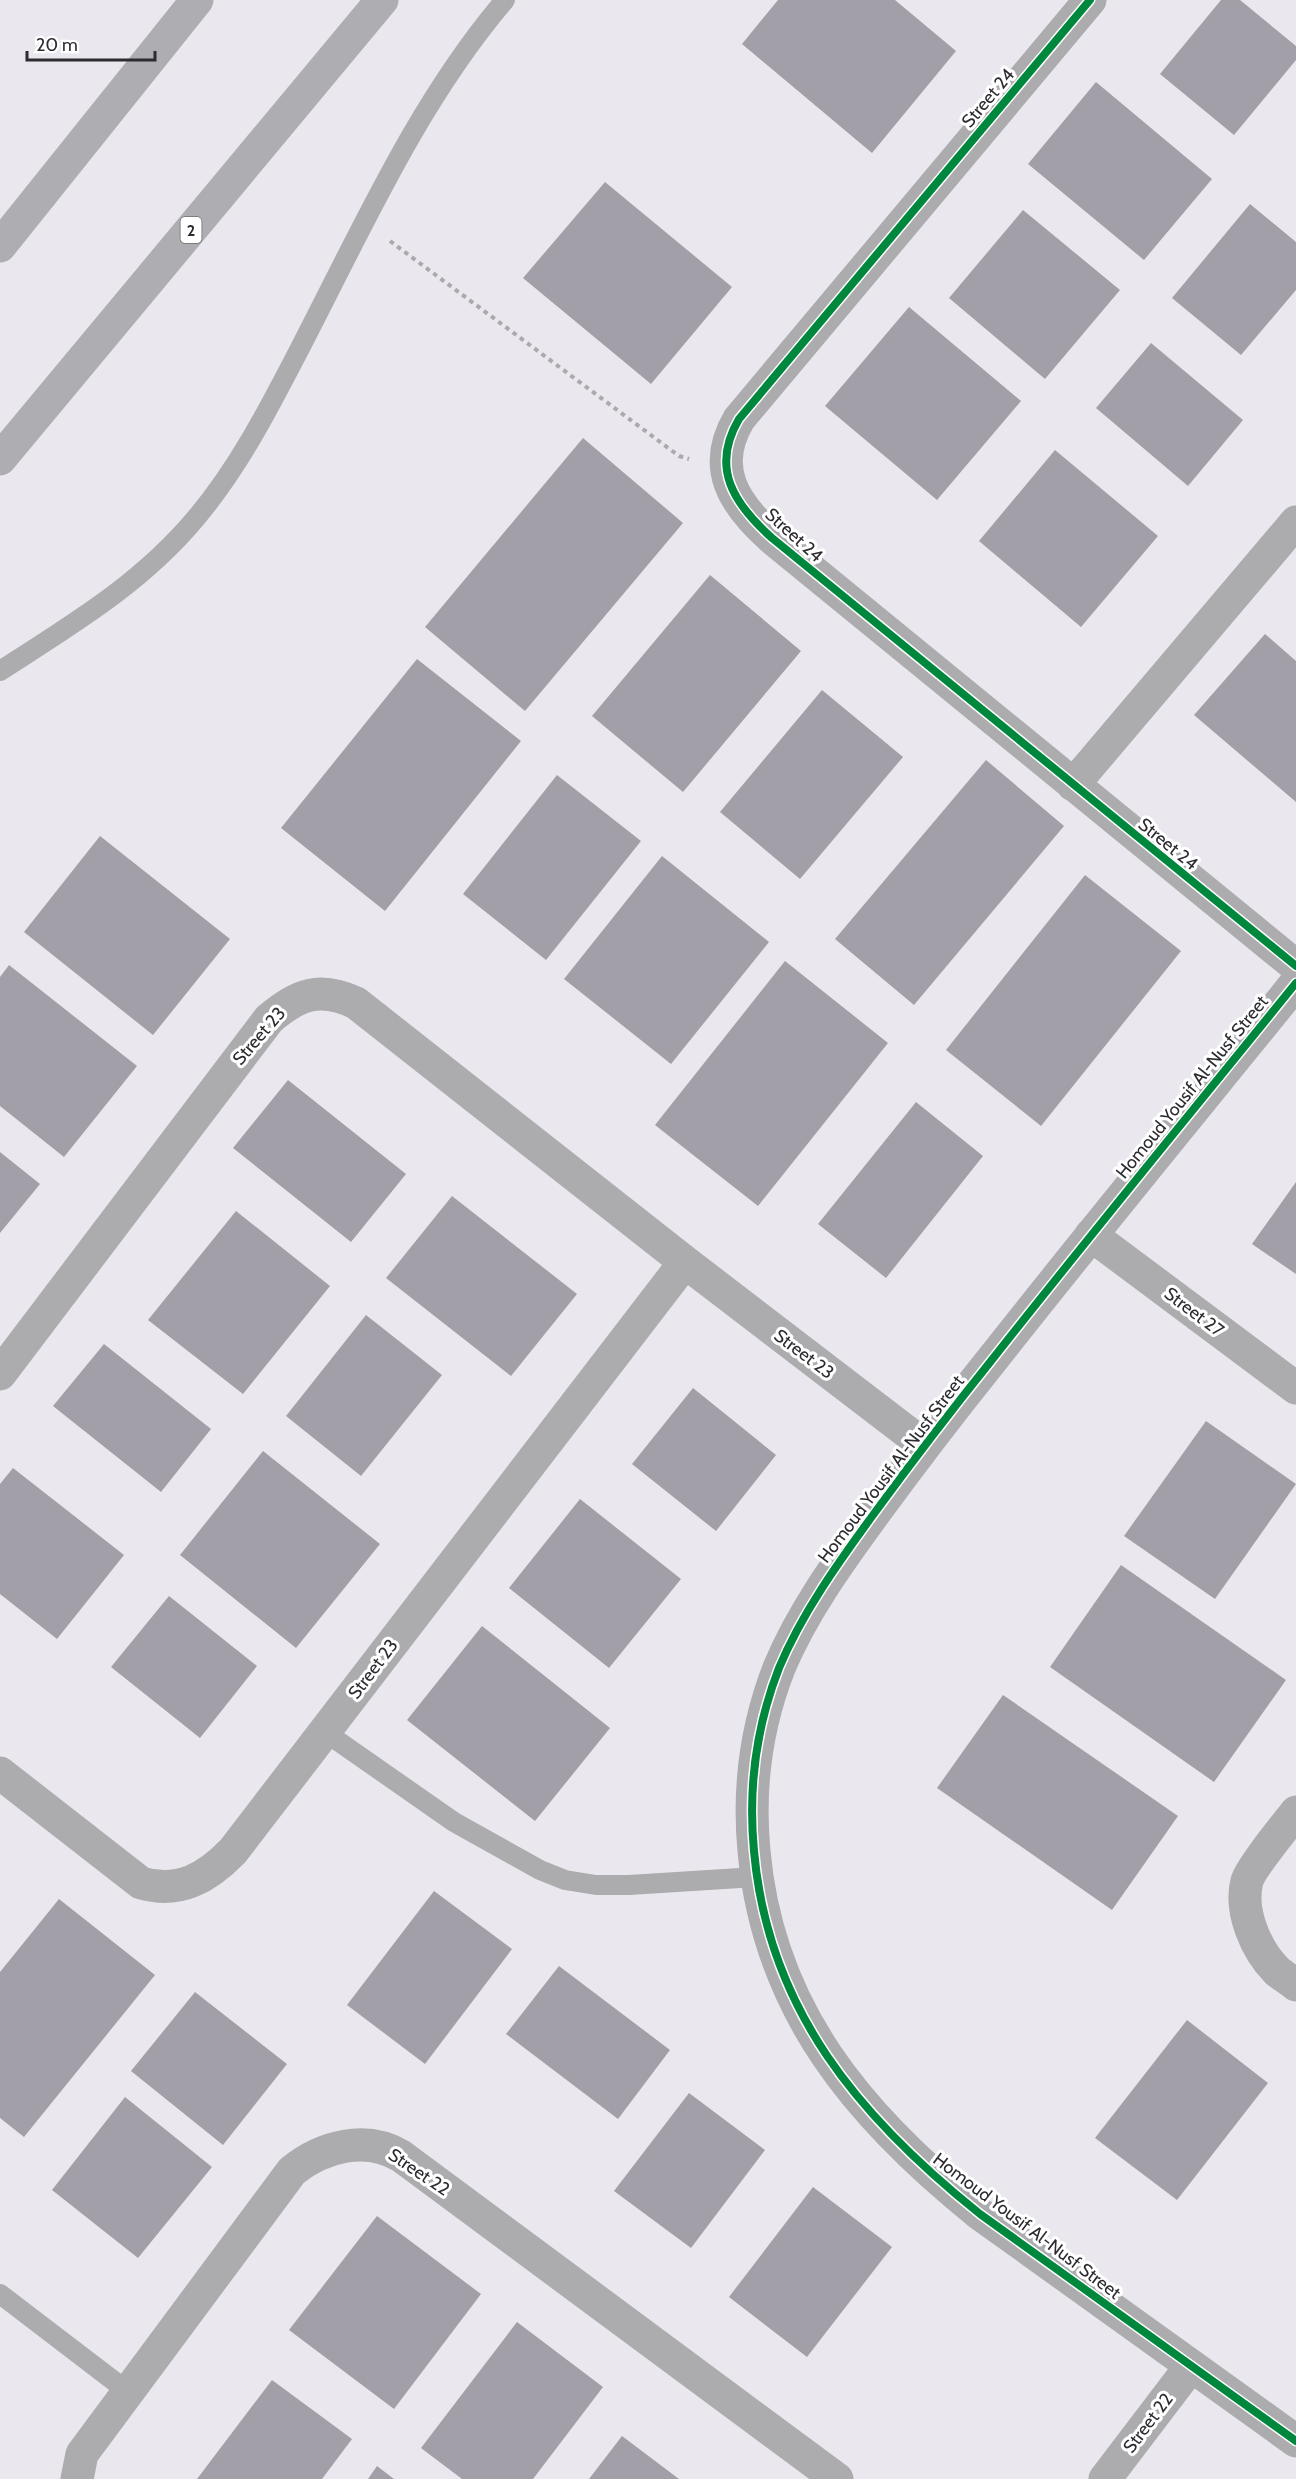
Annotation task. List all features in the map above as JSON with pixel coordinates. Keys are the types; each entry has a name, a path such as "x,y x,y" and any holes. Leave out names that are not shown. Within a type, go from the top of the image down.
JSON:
{"main road":[{"path":"0,246 197,0"},
{"name":"2","path":"0,459 382,0"}],"street":[{"name":"Street 24","path":"1090,0 739,419 726,447 724,460 726,473 740,502 772,538 1296,966"},
{"path":"1073,785 1296,522"},
{"name":"Homoud Yousif Al-Nusf Street","path":"1296,983 924,1445 832,1571 780,1666 764,1711 752,1791 756,1877 765,1921 775,1954 795,2002 819,2044 868,2111 897,2142 948,2188 1296,2441"},
{"name":"Street 23","path":"0,1374 269,1019 286,1004 301,997 327,993 356,1003 685,1262 924,1445"},
{"name":"Street 27","path":"1091,1235 1296,1388"},
{"name":"Street 23","path":"0,1773 141,1883 157,1887 173,1887 207,1875 227,1858 685,1262"},
{"path":"1296,1812 1247,1879 1245,1896 1253,1934 1262,1952 1277,1971 1296,1985"},
{"name":"Street 22","path":"77,2479 81,2454 292,2171 304,2161 336,2148 351,2145 378,2146 400,2156 837,2479"},
{"name":"Street 22","path":"1106,2479 1191,2366"}],"lane":[{"path":"0,671 117,595 169,548 217,491 261,422 365,223 439,89 505,0"},
{"path":"324,1732 454,1822 540,1870 565,1880 596,1885 618,1885 756,1877"},
{"path":"0,2294 127,2391"}],"path":[{"path":"365,223 679,456 726,473"}],"building":[{"path":"778,0 895,0 956,51 872,153 742,44"},
{"path":"1221,0 1240,0 1296,46 1296,60 1234,135 1160,74"},
{"path":"1096,82 1212,179 1144,260 1028,164"},
{"path":"605,182 732,287 651,384 523,278"},
{"path":"1250,204 1296,242 1296,290 1241,355 1172,298"},
{"path":"1023,210 1120,290 1045,379 949,298"},
{"path":"909,307 1021,401 937,500 825,406"},
{"path":"1151,343 1243,420 1188,486 1096,408"},
{"path":"583,438 683,523 525,711 425,627"},
{"path":"1055,450 1158,536 1081,627 979,541"},
{"path":"710,575 801,651 683,792 592,716"},
{"path":"1265,634 1296,661 1296,802 1194,715"},
{"path":"417,659 521,741 385,911 281,828"},
{"path":"822,690 903,757 800,879 720,812"},
{"path":"986,760 1064,826 914,1005 835,939"},
{"path":"557,775 641,841 546,960 463,894"},
{"path":"100,836 230,939 153,1035 24,932"},
{"path":"662,856 769,942 671,1064 564,979"},
{"path":"1085,875 1181,951 1041,1126 946,1050"},
{"path":"785,961 888,1043 758,1206 655,1125"},
{"path":"9,965 137,1066 64,1157 0,1106 0,977"},
{"path":"288,1080 406,1174 351,1242 233,1148"},
{"path":"916,1102 983,1156 886,1278 818,1224"},
{"path":"0,1152 40,1184 0,1233"},
{"path":"1296,1182 1296,1274 1252,1244"},
{"path":"452,1196 577,1294 511,1376 386,1278"},
{"path":"236,1211 330,1286 243,1394 148,1320"},
{"path":"366,1315 442,1375 361,1476 286,1416"},
{"path":"104,1344 211,1429 161,1492 53,1406"},
{"path":"693,1388 776,1455 716,1531 632,1464"},
{"path":"1206,1421 1296,1484 1215,1599 1124,1536"},
{"path":"263,1451 380,1544 296,1648 180,1555"},
{"path":"13,1468 124,1555 57,1639 0,1594 0,1484"},
{"path":"580,1499 681,1579 609,1668 509,1588"},
{"path":"1121,1565 1286,1680 1214,1782 1050,1667"},
{"path":"169,1596 257,1666 200,1738 111,1667"},
{"path":"482,1626 610,1728 535,1821 407,1720"},
{"path":"1003,1695 1178,1816 1112,1910 937,1788"},
{"path":"434,1891 512,1949 425,2064 347,2005"},
{"path":"59,1899 155,1975 24,2137 0,2118 0,1972"},
{"path":"559,1966 670,2050 618,2119 506,2034"},
{"path":"195,1992 287,2064 223,2145 131,2071"},
{"path":"1187,2020 1268,2083 1177,2200 1095,2138"},
{"path":"689,2093 765,2150 691,2248 614,2191"},
{"path":"125,2097 212,2167 138,2258 52,2190"},
{"path":"813,2187 892,2247 807,2357 729,2297"},
{"path":"377,2216 481,2294 394,2409 289,2330"},
{"path":"517,2322 603,2387 533,2479 462,2479 421,2448"},
{"path":"272,2380 352,2439 322,2479 197,2479"},
{"path":"622,2436 679,2479 589,2479"},
{"path":"377,2466 394,2479 368,2479"}],"cycle path":[{"path":"1090,0 739,419 727,453 730,484 747,512 772,538 1296,966"},
{"path":"1296,983 961,1399 834,1570 798,1628 771,1690 759,1735 752,1804 754,1851 763,1908 778,1961 800,2010 827,2056 859,2099 896,2139 980,2214 1296,2441"}]}
